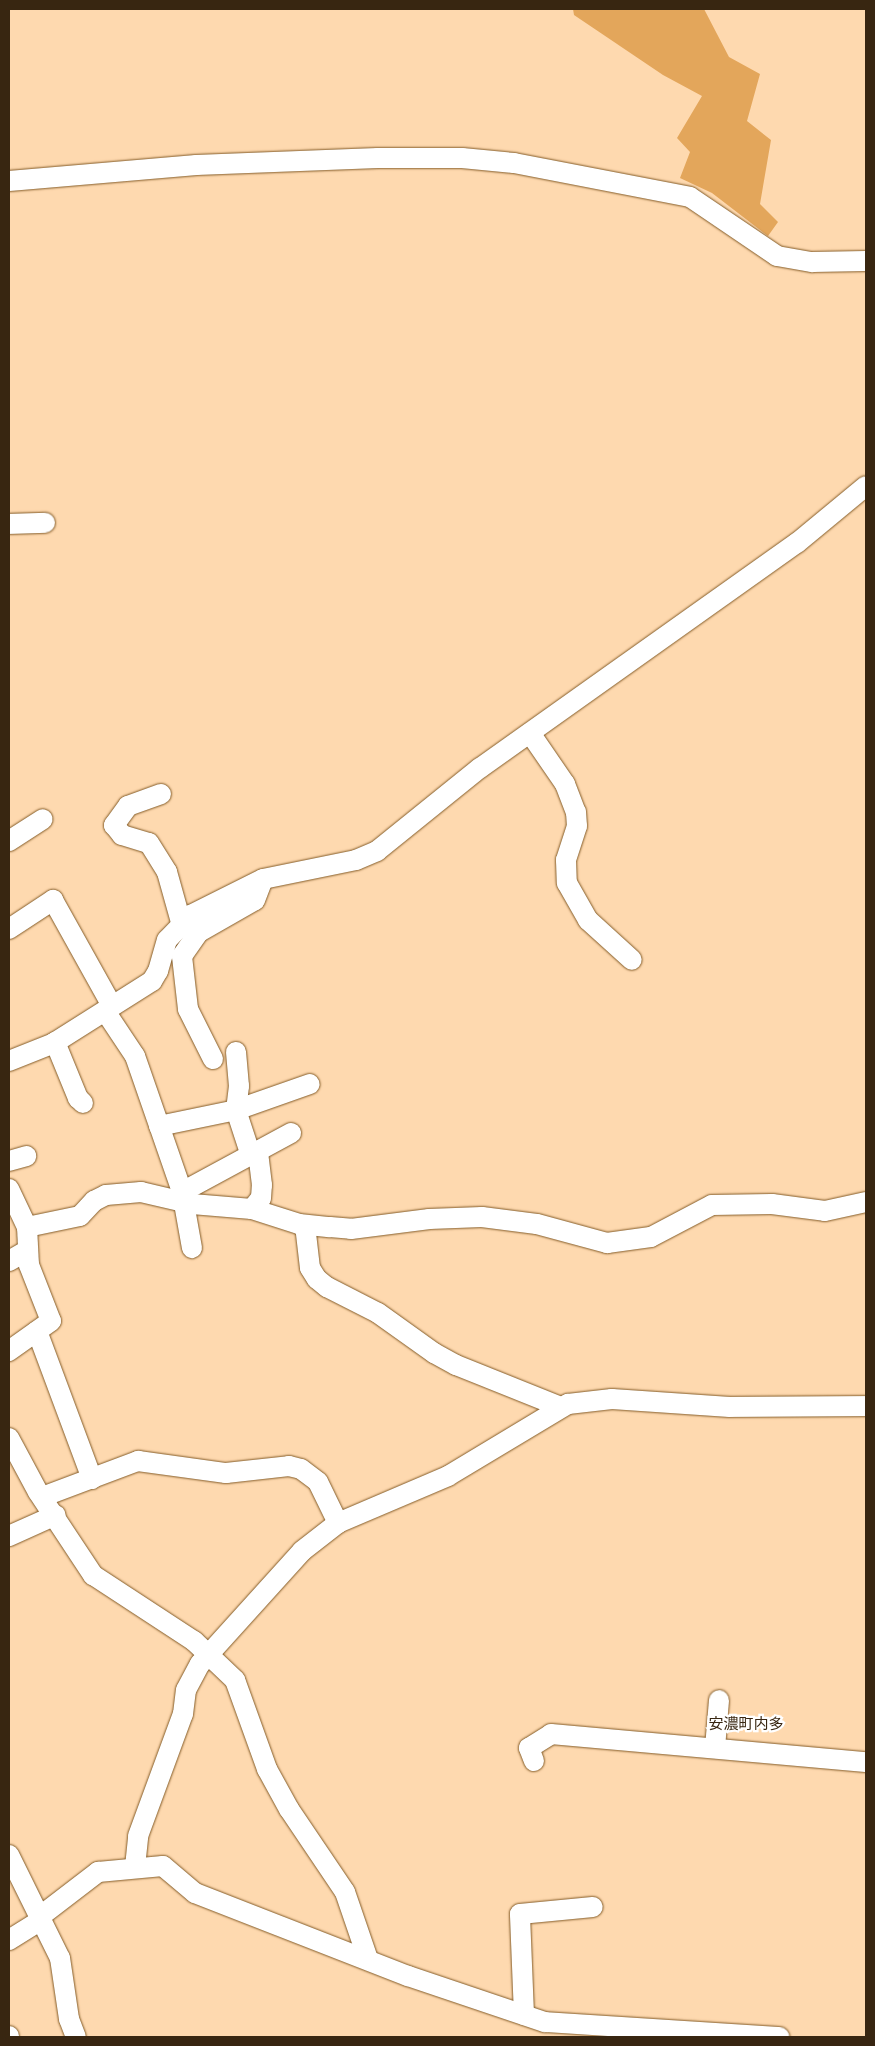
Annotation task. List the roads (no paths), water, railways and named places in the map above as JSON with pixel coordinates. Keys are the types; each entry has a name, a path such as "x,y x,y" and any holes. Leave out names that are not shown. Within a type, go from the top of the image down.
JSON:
{"street":[{"path":"9,181 196,165 378,158 462,158 514,163 690,197 777,256 812,262 866,261"},
{"path":"9,1061 55,1042 152,981 158,971 167,940 181,922 263,879 356,860 377,851 480,768 798,543 866,486"},
{"path":"9,524 45,523"},
{"path":"530,733 565,784 576,812 578,826 566,860 567,883 588,920 632,960"},
{"path":"161,794 128,806 114,825 122,835 149,843 167,872 181,922"},
{"path":"9,840 43,819"},
{"path":"213,1058 188,1009 182,956 199,932 254,900 263,879"},
{"path":"9,929 53,900 135,1056 183,1196 192,1248"},
{"path":"55,1042 78,1098 83,1103"},
{"path":"236,1052 239,1086 236,1110 255,1154 262,1185 261,1198 252,1209"},
{"path":"159,1126 236,1110 310,1084"},
{"path":"27,1227 80,1216 94,1201 122,1192 183,1196 291,1133"},
{"path":"9,1189 27,1227 29,1265 52,1321 9,1351"},
{"path":"183,1196 192,1204 252,1209 306,1225 351,1229 429,1219 482,1217 537,1224 607,1244 630,1243 651,1237 712,1205 772,1204 825,1211 866,1202"},
{"path":"306,1225 310,1268 317,1279 327,1287 378,1313 434,1353 456,1365 561,1407"},
{"path":"9,1261 28,1250"},
{"path":"37,1331 92,1478"},
{"path":"135,1867 138,1836 177,1732 186,1690 208,1653 302,1551 338,1523 448,1476 561,1407 590,1400 612,1399 738,1408 866,1406"},
{"path":"9,1438 42,1497 93,1575 132,1598 208,1653 235,1680 267,1769 289,1809 345,1892 368,1959"},
{"path":"42,1497 138,1461 226,1473 289,1466 302,1469 318,1482 338,1523"},
{"path":"9,1536 56,1516"},
{"path":"715,1748 719,1700"},
{"path":"534,1761 529,1748 551,1734 715,1748 770,1756 866,1762"},
{"path":"9,1855 39,1919 60,1958 69,2019 76,2037"},
{"path":"9,1940 39,1919 98,1872 135,1867 163,1866 195,1893 408,1976 545,2022 780,2037"},
{"path":"524,2015 520,1914 593,1907"}],"district":[{"name":"安濃町内多","path":"746,1723"}]}
